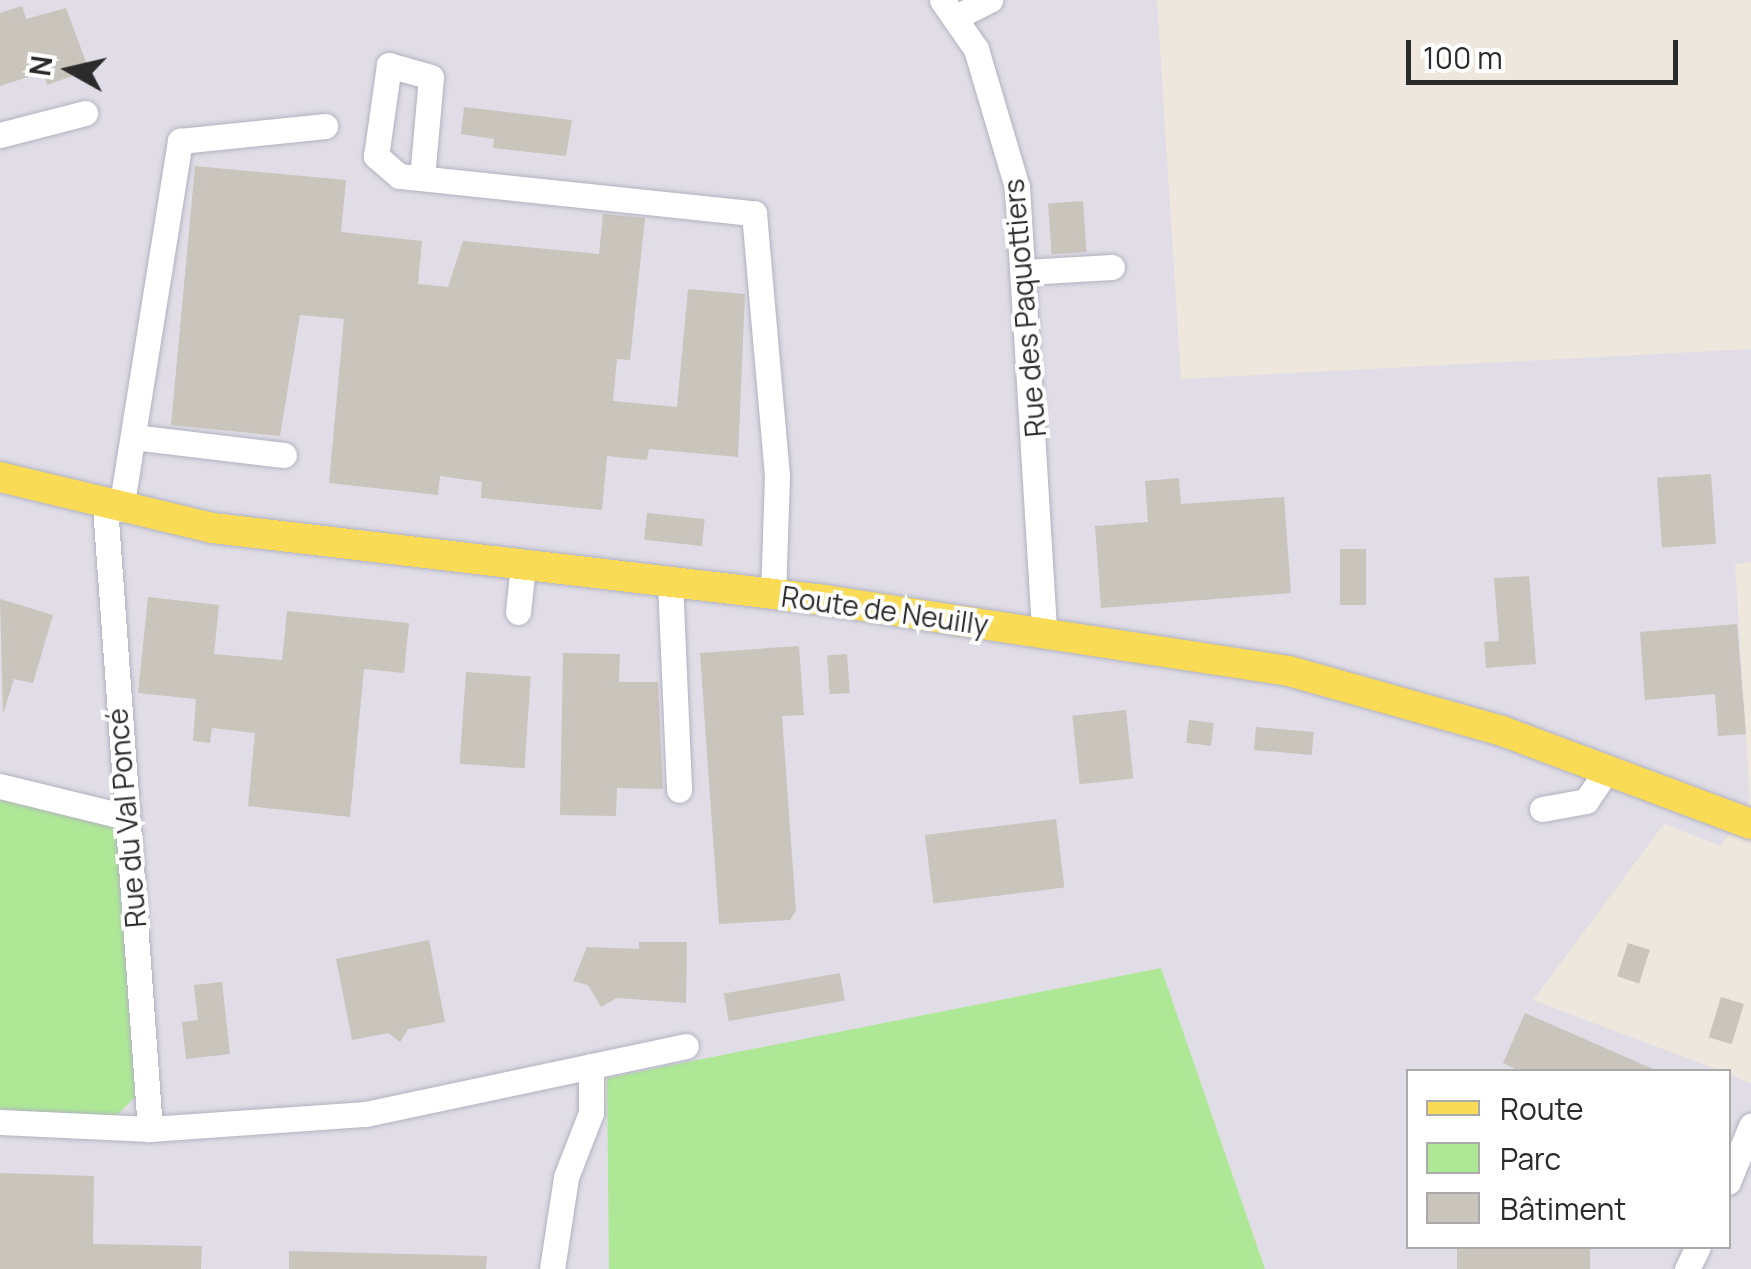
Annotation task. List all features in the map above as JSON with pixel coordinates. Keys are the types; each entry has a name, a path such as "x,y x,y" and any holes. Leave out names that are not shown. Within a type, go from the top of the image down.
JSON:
{"main road":[{"name":"Route de Neuilly","path":"0,477 113,508 1044,633 1385,694 1751,824"}],"street":[{"path":"951,8 989,0"},
{"name":"Rue des Paquottiers","path":"951,8 1001,117 1026,272 1044,633"},
{"path":"0,135 85,113"},
{"name":"Rue du Val Poncé","path":"150,1129 126,818 113,508 133,437 180,141 326,126"},
{"path":"422,178 754,213 777,476 772,594"},
{"path":"1026,272 1112,267"},
{"path":"133,437 284,455"},
{"path":"518,612 523,565"},
{"path":"670,582 679,790"},
{"path":"1542,809 1586,801 1606,771"},
{"path":"0,786 126,818"},
{"path":"0,1122 150,1129 366,1114 686,1046"},
{"path":"552,1269 562,1196 590,1112 591,1066"},
{"path":"1731,1175 1751,1126"}],"shaded area":[{"path":"0,0 1157,0 1181,379 1751,349 1751,562 1735,564 1750,799 1721,846 1664,824 1533,1000 1716,1069 1406,1069 1406,1249 1731,1249 1731,1075 1751,1084 1751,1269 0,1269 0,1109 14,1115 0,795"}],"green space":[{"path":"0,796 123,830 139,1093 112,1120 0,1109"},
{"path":"1161,968 1265,1269 609,1269 607,1078"}],"building":[{"path":"22,6 26,19 66,8 89,70 47,85 43,72 0,86 0,13"},
{"path":"464,107 572,120 566,156 493,148 494,139 461,134"},
{"path":"195,166 346,180 341,232 422,241 418,284 448,287 463,241 599,254 603,214 645,218 630,360 617,359 613,401 677,407 688,289 745,294 738,457 649,449 647,460 607,456 602,510 481,498 482,482 440,476 438,495 329,483 344,319 300,315 280,436 171,425"},
{"path":"1083,201 1087,252 1052,254 1048,203"},
{"path":"1711,474 1716,544 1662,548 1657,478"},
{"path":"1179,478 1181,504 1284,497 1291,593 1101,608 1095,526 1148,522 1145,481"},
{"path":"647,513 705,519 702,546 644,540"},
{"path":"1340,549 1366,549 1366,605 1340,605"},
{"path":"1529,576 1536,664 1486,668 1484,642 1499,641 1494,578"},
{"path":"148,597 219,605 214,654 282,660 287,611 409,623 404,673 364,669 350,817 248,806 255,733 212,728 210,743 193,741 196,699 138,693"},
{"path":"0,599 53,615 33,683 14,679 3,714"},
{"path":"1737,624 1746,734 1718,736 1715,694 1645,700 1640,632"},
{"path":"799,646 804,715 782,716 796,911 790,920 719,924 700,653"},
{"path":"563,653 620,654 619,682 658,682 663,789 617,788 616,816 560,815"},
{"path":"847,654 850,693 830,694 827,655"},
{"path":"466,672 531,677 524,768 460,764"},
{"path":"1126,710 1133,779 1080,784 1072,716"},
{"path":"1189,720 1214,723 1211,746 1186,743"},
{"path":"1256,727 1314,732 1312,755 1254,750"},
{"path":"1056,819 1064,887 933,904 925,835"},
{"path":"429,940 445,1022 408,1029 400,1042 388,1033 352,1040 336,959"},
{"path":"639,942 687,942 686,1003 617,998 601,1007 588,985 573,981 587,947 639,949"},
{"path":"1628,943 1650,950 1639,983 1617,976"},
{"path":"840,973 845,1001 729,1021 724,993"},
{"path":"222,982 230,1054 186,1059 182,1022 198,1020 194,985"},
{"path":"1721,997 1744,1004 1732,1044 1709,1037"},
{"path":"1525,1013 1653,1069 1516,1069 1503,1063"},
{"path":"0,1173 94,1176 93,1244 202,1246 201,1269 0,1269"},
{"path":"1457,1249 1590,1249 1590,1269 1457,1269"},
{"path":"289,1251 487,1256 486,1269 289,1269"}]}
